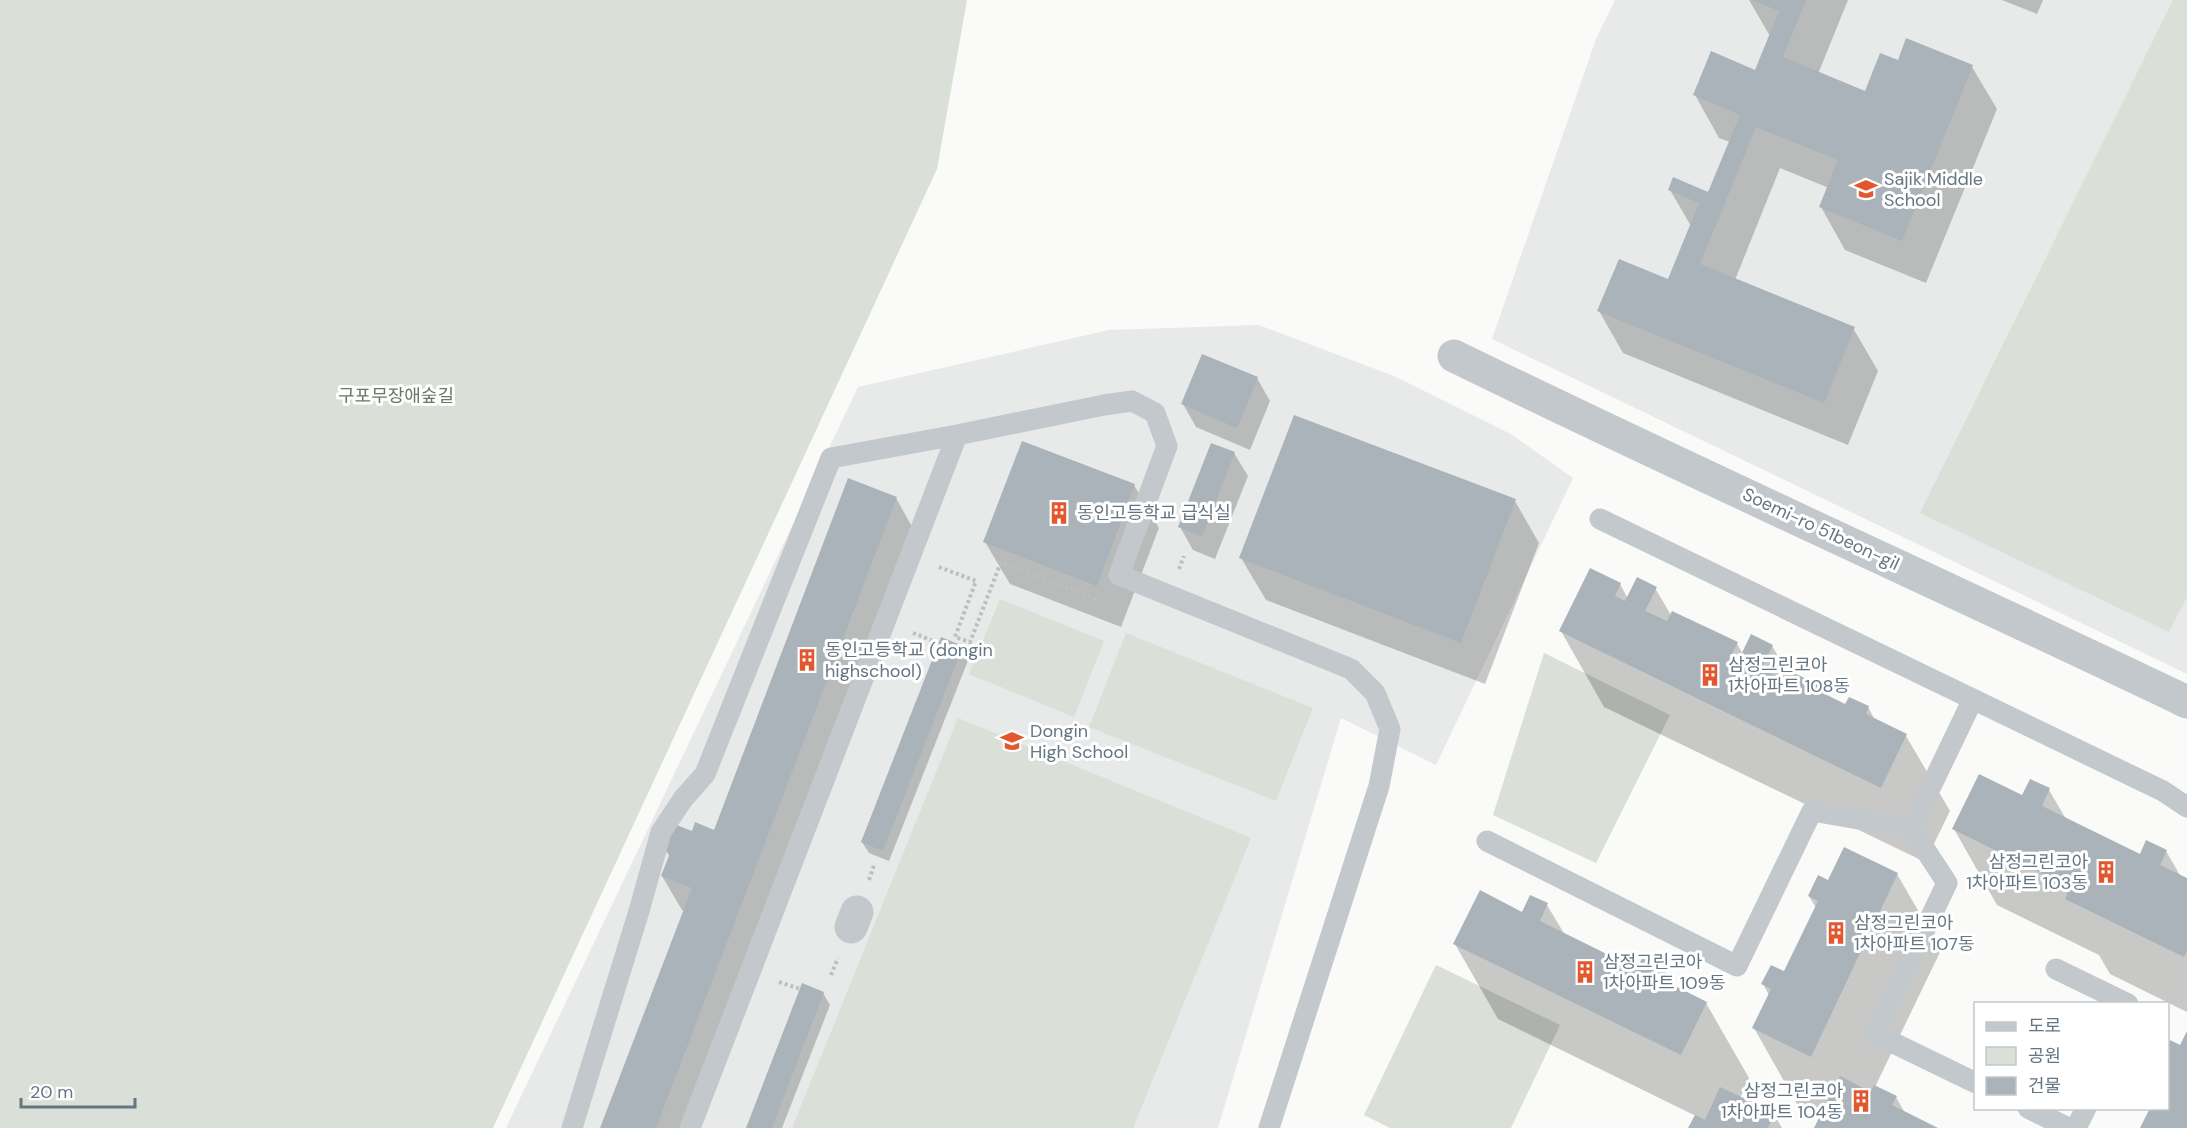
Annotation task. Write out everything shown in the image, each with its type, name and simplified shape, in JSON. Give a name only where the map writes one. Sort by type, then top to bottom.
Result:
[{"type":"street","name":"Soemi-ro 51beon-gil","points":[[1454,356],[1585,420],[1969,597],[2187,702]]},
{"type":"lane","points":[[572,1128],[661,832],[683,799],[705,774],[831,458],[1132,401],[1155,413],[1167,446],[1119,575],[1351,669],[1375,693],[1390,729],[1379,786],[1269,1128]]},
{"type":"lane","points":[[690,1128],[957,435]]},
{"type":"lane","points":[[1600,519],[2163,791],[2187,807]]},
{"type":"lane","points":[[1911,828],[1973,699]]},
{"type":"lane","points":[[1487,841],[1737,966],[1812,811],[1911,828],[1947,883],[1875,1034],[1974,1082]]},
{"type":"lane","points":[[2056,969],[2124,1002]]},
{"type":"lane","points":[[2032,1110],[2068,1128]]},
{"type":"lane","points":[[2076,1128],[2085,1110]]},
{"type":"path","points":[[910,555],[976,581],[955,637],[970,642],[1001,562],[1096,598],[1105,596]]},
{"type":"shaded area","name":"Sajik Middle School","points":[[1615,0],[2187,0],[2187,674],[1492,339],[1596,39]]},
{"type":"shaded area","name":"Dongin High School","points":[[1259,325],[1394,376],[1511,434],[1573,478],[1436,765],[1341,718],[1218,1128],[506,1128],[858,387],[1109,330]]},
{"type":"green space","name":"구포무장애숲길","points":[[0,0],[967,0],[937,169],[493,1128],[0,1128]]},
{"type":"green space","points":[[2173,0],[2187,0],[2187,597],[2169,632],[1920,513]]},
{"type":"green space","points":[[1000,599],[1104,641],[1074,717],[969,674]]},
{"type":"green space","points":[[1126,633],[1313,708],[1276,801],[1089,727]]},
{"type":"green space","points":[[1544,653],[1670,715],[1596,863],[1493,815]]},
{"type":"green space","points":[[958,718],[1251,838],[1133,1128],[792,1128]]},
{"type":"green space","points":[[1436,965],[1560,1025],[1511,1128],[1390,1128],[1364,1115]]},
{"type":"building","points":[[1752,0],[1806,0],[1783,57],[1865,91],[1880,53],[1898,60],[1906,38],[1973,65],[1902,241],[1819,207],[1838,160],[1756,127],[1700,264],[1855,327],[1824,403],[1597,311],[1619,259],[1668,279],[1699,203],[1668,190],[1673,177],[1708,192],[1740,115],[1693,95],[1711,51],[1755,70],[1779,11]]},
{"type":"building","points":[[1202,354],[1258,377],[1237,428],[1181,404]]},
{"type":"building","points":[[1294,415],[1516,499],[1461,643],[1239,558]]},
{"type":"building","name":"동인고등학교 급식실","points":[[1022,441],[1135,484],[1097,586],[983,542]]},
{"type":"building","points":[[1211,443],[1235,452],[1202,537],[1178,527]]},
{"type":"building","name":"동인고등학교 (dongin highschool)","points":[[848,478],[897,497],[656,1128],[600,1128],[692,888],[661,876],[670,853],[664,851],[674,824],[692,831],[695,822],[714,830]]},
{"type":"building","name":"삼정그린코아 1차아파트 108동","points":[[1590,568],[1621,583],[1615,596],[1625,601],[1637,577],[1657,587],[1645,611],[1667,621],[1672,611],[1738,642],[1732,654],[1740,657],[1751,634],[1773,645],[1761,669],[1783,679],[1787,670],[1820,685],[1817,690],[1845,704],[1849,697],[1869,706],[1866,714],[1907,734],[1881,788],[1559,631]]},
{"type":"building","points":[[941,637],[963,646],[883,851],[861,842]]},
{"type":"building","name":"삼정그린코아 1차아파트 103동","points":[[1979,774],[2022,795],[2030,779],[2050,788],[2042,806],[2140,854],[2146,840],[2167,850],[2160,865],[2187,878],[2187,951],[2184,957],[2065,899],[2070,887],[1952,829]]},
{"type":"building","name":"삼정그린코아 1차아파트 107동","points":[[1844,847],[1898,873],[1811,1057],[1752,1028],[1771,989],[1761,984],[1771,965],[1784,971],[1818,901],[1808,896],[1818,875],[1828,880]]},
{"type":"building","name":"삼정그린코아 1차아파트 109동","points":[[1480,890],[1522,912],[1530,895],[1548,903],[1540,921],[1637,969],[1644,954],[1662,963],[1655,976],[1707,1002],[1681,1055],[1453,944]]},
{"type":"building","points":[[802,983],[824,992],[772,1128],[746,1128]]},
{"type":"building","points":[[2187,1031],[2187,1128],[2140,1128],[2149,1110],[2169,1110],[2169,1042],[2170,1040],[2180,1045]]},
{"type":"building","name":"삼정그린코아 1차아파트 104동","points":[[1840,1076],[1871,1092],[1874,1085],[1897,1096],[1892,1105],[1938,1128],[1814,1128]]},
{"type":"building","points":[[1720,1087],[1775,1113],[1768,1128],[1688,1128],[1695,1115],[1705,1120]]},
{"type":"place","name":"Sajik Middle School","points":[[1866,189]]},
{"type":"place","name":"동인고등학교 급식실","points":[[1059,513]]},
{"type":"place","name":"동인고등학교 (dongin highschool)","points":[[807,660]]},
{"type":"place","name":"삼정그린코아 1차아파트 108동","points":[[1710,675]]},
{"type":"place","name":"Dongin High School","points":[[1012,741]]},
{"type":"place","name":"삼정그린코아 1차아파트 103동","points":[[2106,872]]},
{"type":"place","name":"삼정그린코아 1차아파트 107동","points":[[1836,933]]},
{"type":"place","name":"삼정그린코아 1차아파트 109동","points":[[1585,972]]},
{"type":"place","name":"삼정그린코아 1차아파트 104동","points":[[1861,1101]]}]
